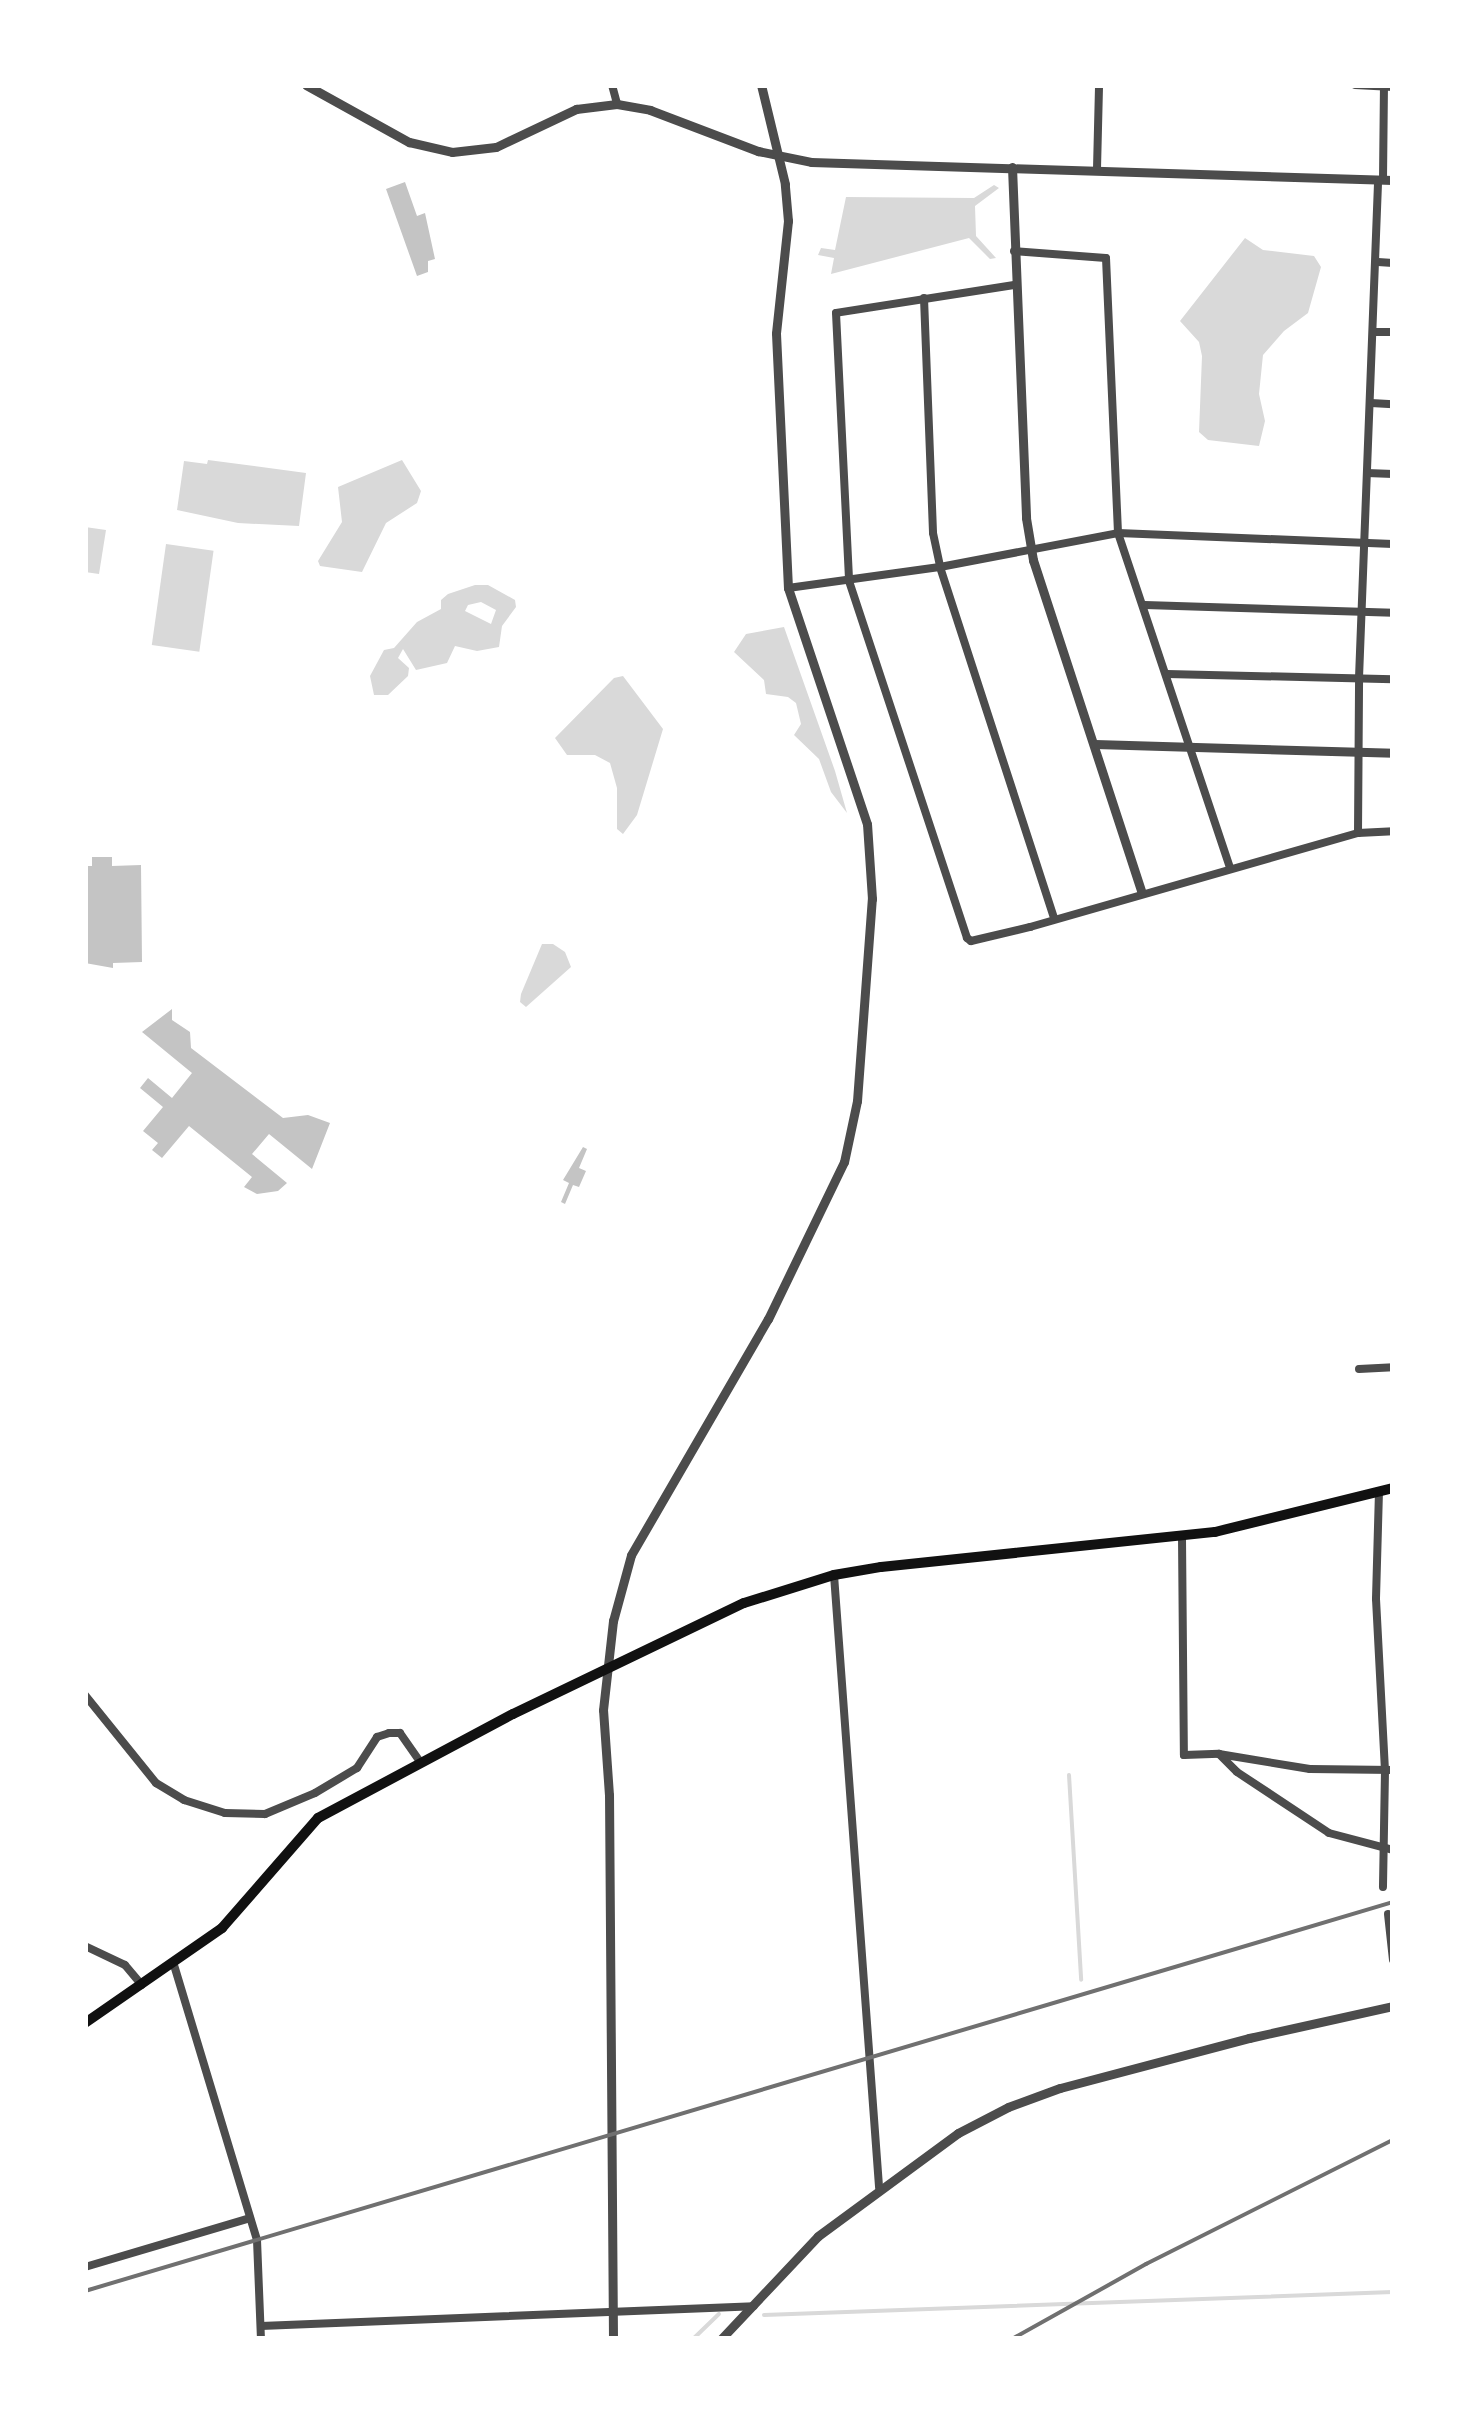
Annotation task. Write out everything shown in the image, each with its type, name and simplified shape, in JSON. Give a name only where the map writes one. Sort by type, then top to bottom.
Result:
[{"type":"main road","points":[[85,2024],[222,1928],[318,1818],[420,1762],[744,1603],[834,1575],[1182,1538],[1268,1521],[1393,1488]]},
{"type":"street","points":[[306,85],[410,142],[452,152],[496,147],[576,108],[618,104],[650,110],[692,130],[780,157],[1385,180]]},
{"type":"street","points":[[612,85],[618,104]]},
{"type":"street","points":[[613,2339],[608,1795],[602,1710],[605,1669],[631,1556],[768,1319],[844,1162],[853,1133],[873,872],[866,824],[788,588],[776,360],[788,237],[780,157],[760,85]]},
{"type":"street","points":[[1098,85],[1098,169]]},
{"type":"street","points":[[1355,85],[1393,86]]},
{"type":"street","points":[[1358,833],[1359,678],[1374,332],[1385,180],[1384,86]]},
{"type":"street","points":[[1012,167],[1014,284],[1031,550],[1142,893]]},
{"type":"street","points":[[1014,251],[1106,258],[1118,533],[1230,867]]},
{"type":"street","points":[[1378,262],[1393,263]]},
{"type":"street","points":[[1014,284],[836,313],[849,581],[968,938],[971,942],[1358,833],[1393,830]]},
{"type":"street","points":[[924,298],[933,534],[940,567],[1054,918]]},
{"type":"street","points":[[1374,332],[1393,332]]},
{"type":"street","points":[[1371,404],[1393,404]]},
{"type":"street","points":[[1368,473],[1393,474]]},
{"type":"street","points":[[788,588],[940,567],[1118,533],[1393,544]]},
{"type":"street","points":[[1144,605],[1393,613]]},
{"type":"street","points":[[1166,674],[1393,679]]},
{"type":"street","points":[[1095,744],[1393,753]]},
{"type":"street","points":[[1359,1369],[1393,1367]]},
{"type":"street","points":[[1379,1491],[1376,1599],[1389,1770],[1389,1850],[1383,1887]]},
{"type":"street","points":[[1182,1538],[1184,1755],[1220,1754],[1310,1769],[1389,1770]]},
{"type":"street","points":[[834,1575],[879,2187]]},
{"type":"street","points":[[1380,1664],[1393,1664]]},
{"type":"street","points":[[85,1695],[156,1783],[184,1800],[225,1813],[264,1814],[315,1792],[358,1768],[377,1736],[400,1733],[420,1762]]},
{"type":"street","points":[[1220,1754],[1237,1772],[1329,1833],[1389,1850]]},
{"type":"street","points":[[1388,1914],[1393,1960]]},
{"type":"street","points":[[87,1948],[125,1965],[142,1986]]},
{"type":"street","points":[[174,1965],[258,2250],[262,2339]]},
{"type":"street","points":[[720,2339],[818,2236],[879,2187],[958,2133],[1060,2088],[1393,2006]]},
{"type":"street","points":[[85,2267],[250,2218]]},
{"type":"street","points":[[261,2326],[754,2306]]},
{"type":"shaded area","points":[[994,185],[999,188],[975,206],[976,236],[996,258],[990,259],[969,238],[831,274],[834,258],[818,255],[821,248],[835,250],[846,197],[974,198]]},
{"type":"shaded area","points":[[1245,238],[1263,250],[1314,256],[1321,267],[1308,313],[1284,331],[1263,355],[1259,394],[1265,421],[1259,446],[1208,440],[1199,432],[1202,356],[1199,342],[1180,321]]},
{"type":"shaded area","points":[[208,460],[306,473],[299,526],[238,523],[177,510],[184,461],[207,464]]},
{"type":"shaded area","points":[[402,460],[421,491],[417,503],[386,523],[362,572],[320,566],[318,561],[342,522],[338,487]]},
{"type":"shaded area","points":[[85,527],[106,530],[99,574],[85,572]]},
{"type":"shaded area","points":[[166,544],[214,551],[199,652],[152,645]]},
{"type":"shaded area","points":[[488,585],[515,600],[516,607],[502,626],[499,647],[477,651],[455,646],[447,663],[416,670],[403,649],[398,658],[409,668],[408,676],[388,695],[374,695],[370,676],[384,650],[394,648],[417,622],[441,609],[441,600],[448,594]],"holes":[[[481,602],[496,610],[491,624],[465,611],[468,605]]]},
{"type":"shaded area","points":[[784,627],[847,813],[831,792],[819,759],[794,735],[801,724],[796,703],[788,697],[766,694],[764,680],[734,652],[746,634]]},
{"type":"shaded area","points":[[623,676],[663,729],[637,815],[623,834],[617,829],[617,788],[610,763],[595,755],[567,755],[555,738],[614,678]]},
{"type":"shaded area","points":[[542,944],[553,944],[565,952],[571,967],[526,1007],[520,1002],[521,994]]},
{"type":"building","points":[[405,182],[417,216],[425,213],[435,259],[428,261],[428,272],[417,276],[386,189]]},
{"type":"building","points":[[92,857],[112,857],[112,866],[141,865],[142,962],[113,963],[113,968],[85,963],[85,866],[92,866]]},
{"type":"building","points":[[172,1009],[172,1020],[190,1032],[191,1048],[283,1118],[308,1115],[330,1123],[312,1169],[269,1134],[252,1154],[287,1183],[278,1191],[257,1194],[244,1187],[252,1177],[189,1126],[162,1158],[152,1150],[158,1143],[143,1131],[163,1107],[140,1088],[148,1078],[172,1098],[192,1073],[142,1032]]},
{"type":"building","points":[[583,1147],[587,1149],[579,1168],[586,1171],[579,1187],[573,1185],[565,1204],[561,1202],[569,1183],[563,1180]]},
{"type":"waterway","points":[[1069,1775],[1081,1980]]},
{"type":"waterway","points":[[764,2315],[1393,2292]]},
{"type":"waterway","points":[[693,2339],[719,2314]]},
{"type":"railway","points":[[85,2291],[1393,1902]]},
{"type":"railway","points":[[1012,2339],[1146,2264],[1393,2140]]}]
